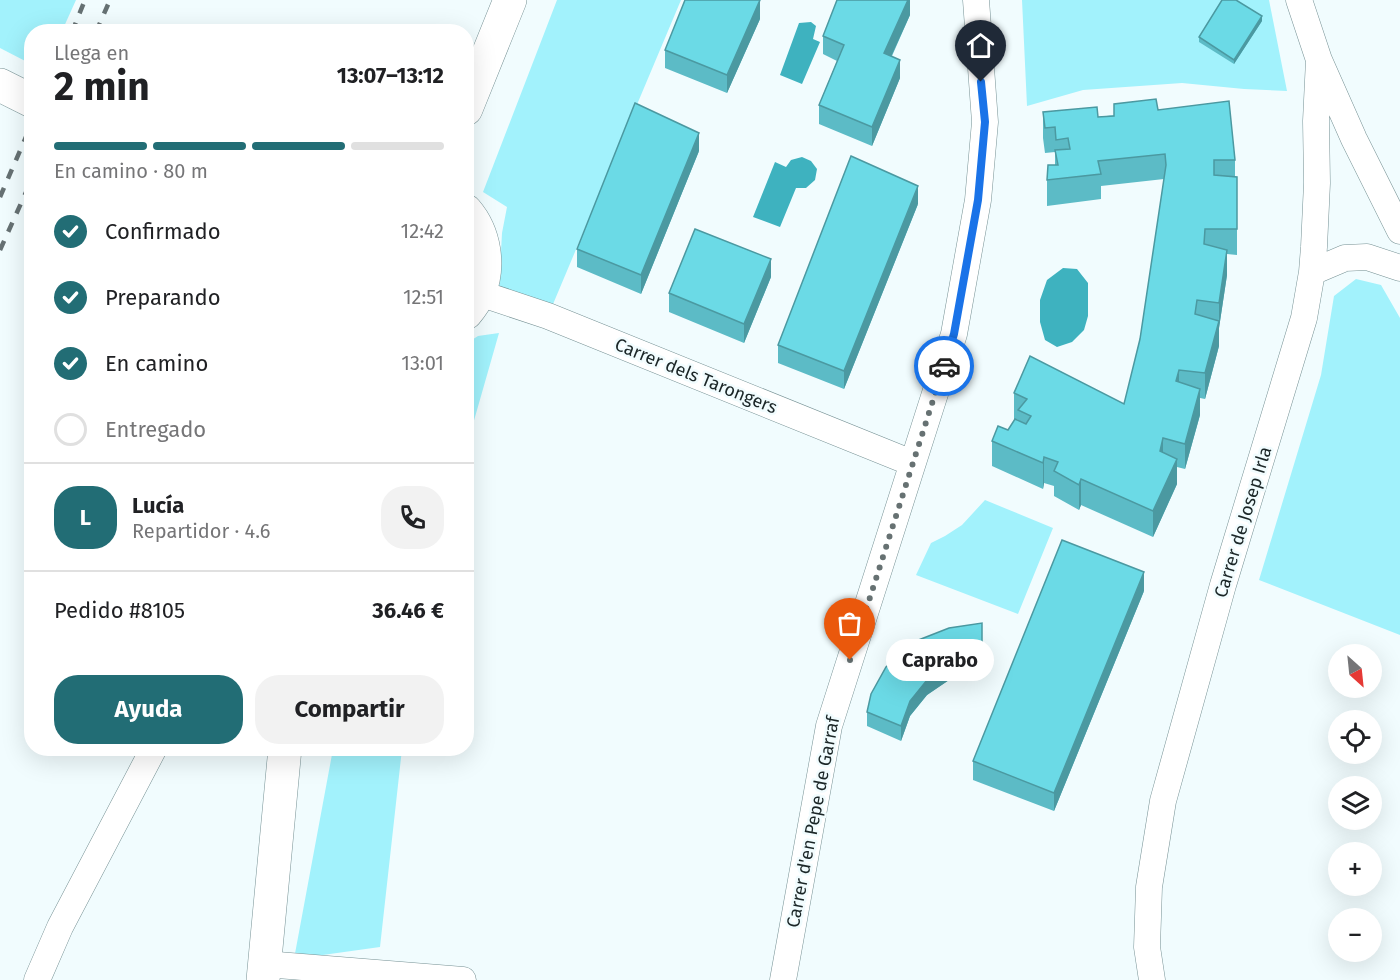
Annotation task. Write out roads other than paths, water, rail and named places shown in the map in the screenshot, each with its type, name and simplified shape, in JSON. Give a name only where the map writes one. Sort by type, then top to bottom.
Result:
[{"type":"street","points":[[474,88],[510,0]]},
{"type":"street","name":"Carrer d'en Pepe de Garraf","points":[[783,980],[829,726],[954,334],[978,200],[985,122],[976,0]]},
{"type":"street","points":[[1299,0],[1319,60],[1354,139],[1400,231]]},
{"type":"street","name":"Carrer de Josep Irla","points":[[1152,980],[1147,947],[1149,886],[1163,801],[1223,585],[1304,318],[1312,272],[1317,183],[1316,121],[1319,60]]},
{"type":"street","points":[[0,85],[24,97]]},
{"type":"street","points":[[474,219],[483,243],[485,268],[474,300]]},
{"type":"street","points":[[1312,272],[1345,258],[1367,257],[1400,268]]},
{"type":"street","name":"Carrer dels Tarongers","points":[[474,303],[548,316],[912,463]]},
{"type":"street","points":[[37,980],[60,927],[150,756]]},
{"type":"street","points":[[284,756],[264,972],[450,979]]},
{"type":"railway","points":[[75,24],[85,0]]},
{"type":"railway","points":[[100,24],[110,0]]},
{"type":"railway","points":[[0,197],[24,142]]},
{"type":"railway","points":[[0,250],[24,197]]},
{"type":"place","name":"Caprabo","points":[[850,660]]}]
